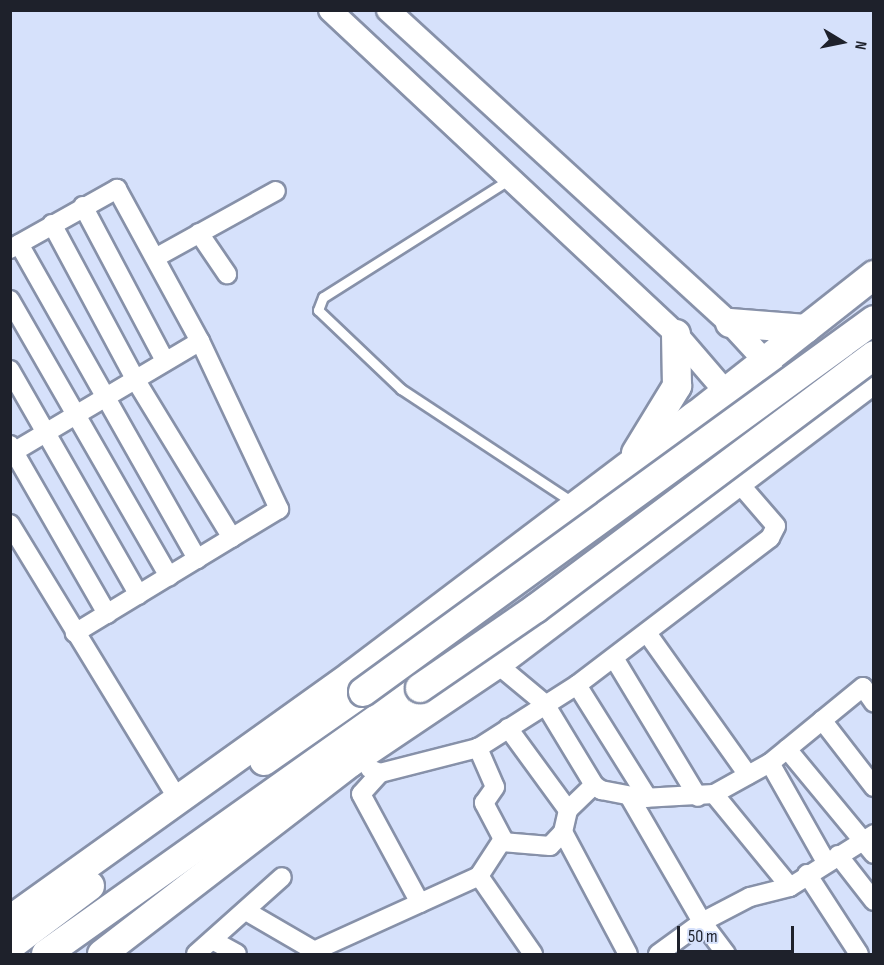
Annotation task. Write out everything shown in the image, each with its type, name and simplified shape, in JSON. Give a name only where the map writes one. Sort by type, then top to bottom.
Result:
[{"type":"main road","points":[[10,946],[126,849],[178,799],[352,675],[727,391],[873,275]]},
{"type":"main road","points":[[10,920],[126,849],[363,692],[873,320]]},
{"type":"main road","points":[[730,323],[806,328]]},
{"type":"main road","points":[[629,465],[677,386],[676,334]]},
{"type":"main road","points":[[46,954],[378,717],[535,609],[873,355]]},
{"type":"main road","points":[[102,954],[350,763],[416,716],[497,664],[873,379]]},
{"type":"main road","points":[[378,717],[416,716]]},
{"type":"street","points":[[330,10],[676,334],[777,451]]},
{"type":"street","points":[[388,10],[730,323],[765,361],[812,426]]},
{"type":"street","points":[[75,633],[139,595],[279,509],[200,341],[117,189],[83,206],[15,247],[197,559]]},
{"type":"street","points":[[155,258],[276,191]]},
{"type":"street","points":[[83,206],[165,361]]},
{"type":"street","points":[[52,224],[135,379],[232,538]]},
{"type":"street","points":[[199,233],[227,274]]},
{"type":"street","points":[[10,300],[74,416],[169,576]]},
{"type":"street","points":[[107,614],[12,450],[200,341]]},
{"type":"street","points":[[10,370],[139,595]]},
{"type":"street","points":[[350,763],[380,773],[478,748],[577,685],[647,633],[774,532],[776,526],[738,482]]},
{"type":"street","points":[[10,524],[178,799]]},
{"type":"street","points":[[647,633],[748,775]]},
{"type":"street","points":[[614,658],[706,795],[790,886]]},
{"type":"street","points":[[497,664],[545,704],[594,785],[601,790],[648,798],[706,795],[770,763],[863,687],[873,703]]},
{"type":"street","points":[[577,685],[648,798]]},
{"type":"street","points":[[822,720],[873,787]]},
{"type":"street","points":[[508,728],[568,810]]},
{"type":"street","points":[[478,748],[495,787],[484,803],[501,842]]},
{"type":"street","points":[[658,954],[702,922],[750,897],[790,886],[832,858],[870,843],[787,749]]},
{"type":"street","points":[[770,763],[832,858],[873,901]]},
{"type":"street","points":[[380,773],[361,794],[420,903]]},
{"type":"street","points":[[501,842],[547,848],[563,832],[568,810],[594,785]]},
{"type":"street","points":[[629,796],[702,922],[726,954]]},
{"type":"street","points":[[563,832],[628,954]]},
{"type":"street","points":[[246,911],[317,953],[479,876],[501,842]]},
{"type":"street","points":[[807,874],[859,954]]},
{"type":"street","points":[[479,876],[533,954]]},
{"type":"street","points":[[196,954],[214,941],[282,877]]},
{"type":"street","points":[[214,941],[237,954]]},
{"type":"lane","points":[[510,179],[323,297],[318,310],[400,388],[577,504]]}]
